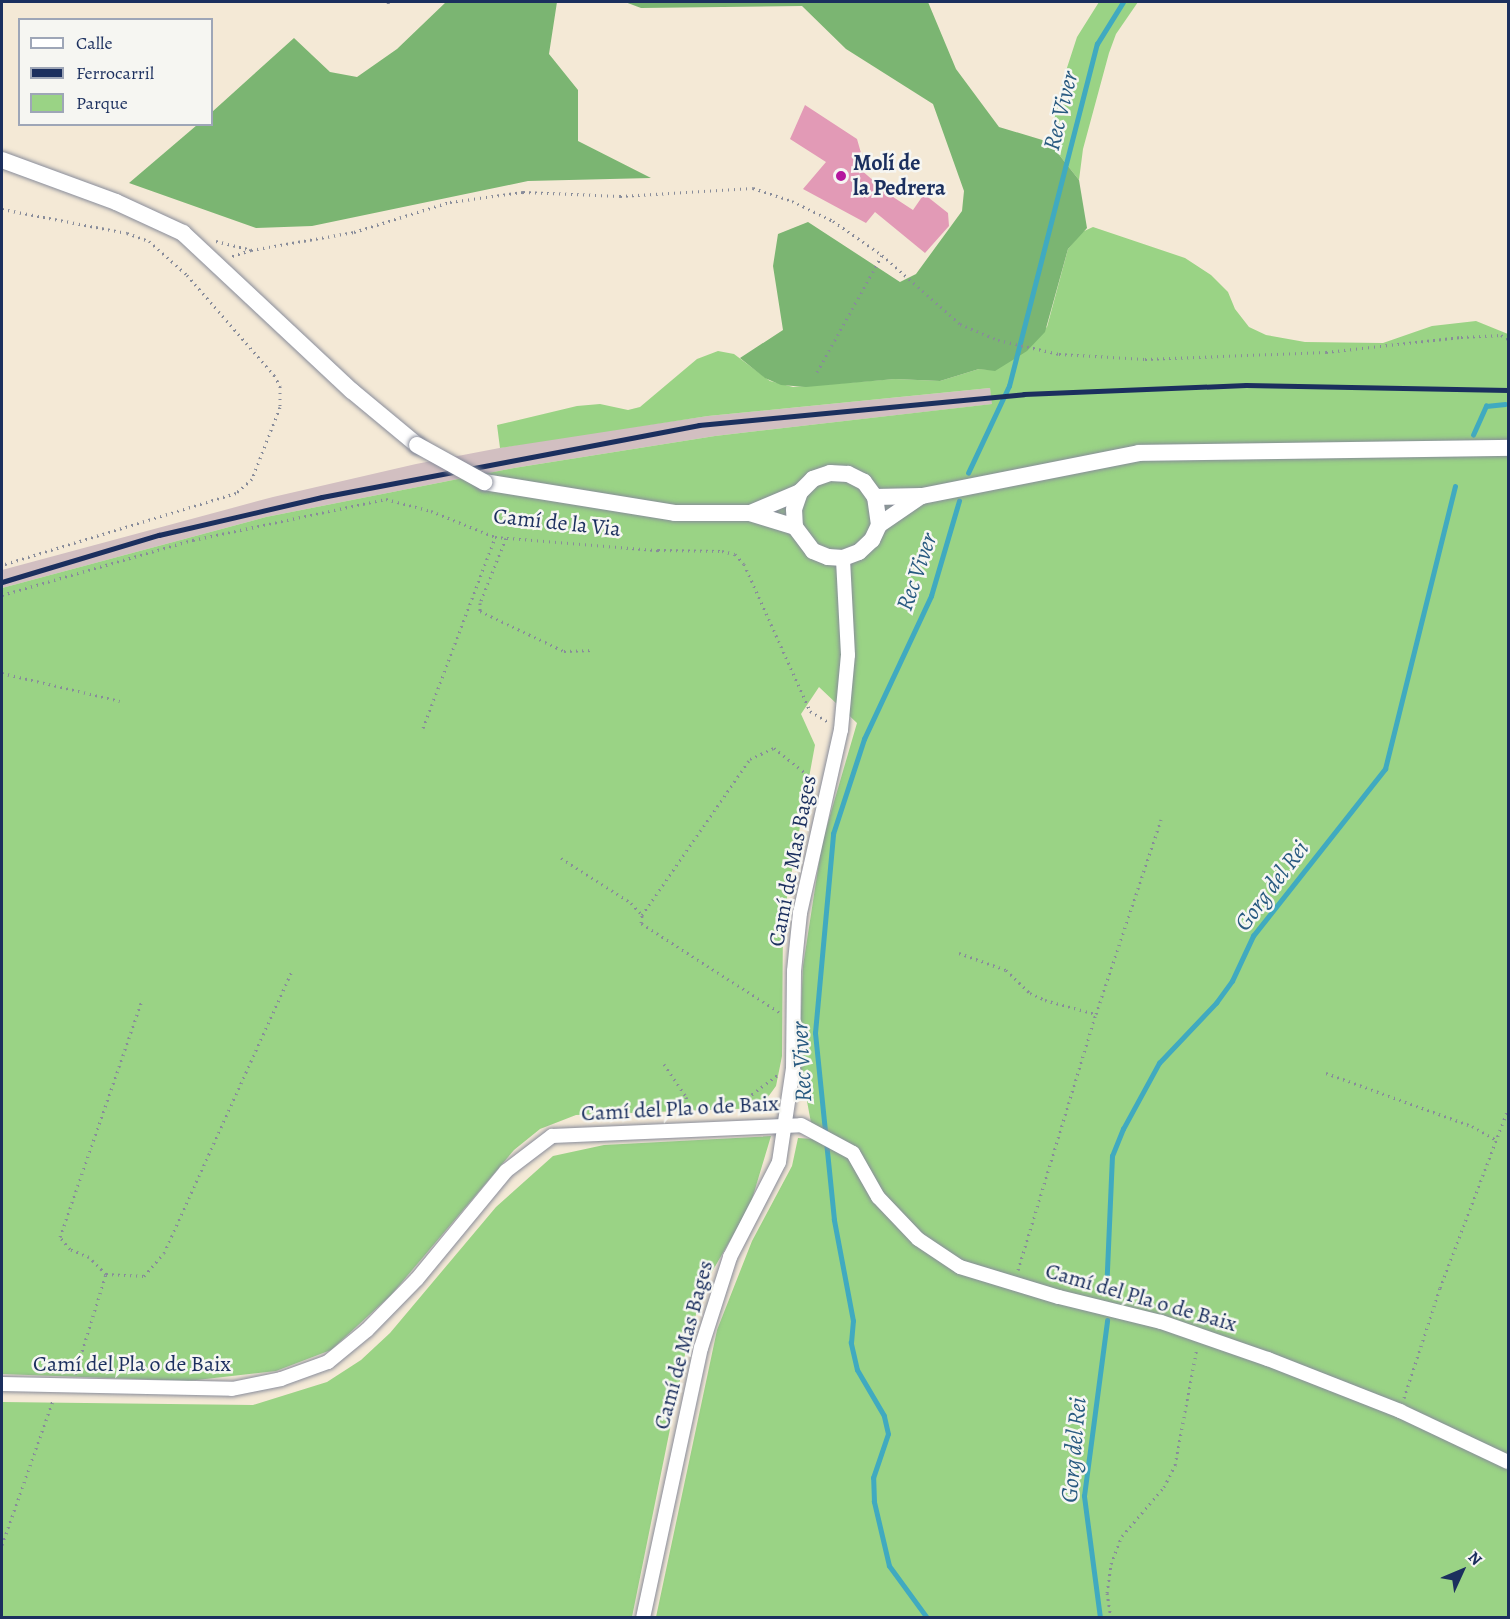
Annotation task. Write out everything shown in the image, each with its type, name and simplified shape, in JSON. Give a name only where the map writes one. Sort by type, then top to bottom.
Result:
[{"type":"street","points":[[2,160],[116,202],[183,233],[352,391],[417,445],[484,482],[675,513],[750,513],[795,527]]},
{"type":"street","points":[[875,497],[922,496],[1139,453],[1509,448]]},
{"type":"street","points":[[750,513],[800,492],[813,479],[830,472],[848,474],[864,482],[875,497],[879,525]]},
{"type":"street","points":[[800,492],[794,509],[795,527],[813,551],[843,558],[866,546],[879,525],[922,496]]},
{"type":"street","name":"Camí de Mas Bages","points":[[643,1617],[700,1348],[729,1257],[775,1172],[786,1125],[793,1068],[794,971],[800,913],[841,730],[848,655],[843,558]]},
{"type":"street","name":"Camí del Pla o de Baix","points":[[2,1384],[232,1389],[281,1379],[328,1362],[417,1279],[506,1171],[552,1136],[801,1125],[853,1153],[878,1197],[918,1239],[960,1267],[1199,1335],[1400,1412],[1509,1462]]},
{"type":"path","points":[[216,262],[251,250],[354,232],[450,202],[523,192],[620,196],[753,188],[792,201],[832,221],[882,255],[960,324],[998,340],[1059,354],[1167,358],[1326,352],[1471,336],[1500,335],[1509,339]]},
{"type":"path","points":[[2,209],[121,232],[149,241],[187,275],[274,375],[280,386],[280,407],[252,478],[236,493],[2,565]]},
{"type":"path","points":[[183,233],[251,250]]},
{"type":"path","points":[[817,372],[882,255]]},
{"type":"path","name":"Camí de la Via","points":[[2,595],[193,540],[386,500],[431,511],[495,537],[735,554],[744,564],[810,711],[841,730]]},
{"type":"path","points":[[423,728],[495,537]]},
{"type":"path","points":[[507,538],[480,603],[480,611],[564,651],[593,650]]},
{"type":"path","points":[[2,673],[120,701]]},
{"type":"path","points":[[783,1003],[782,1014],[641,923],[642,915],[750,759],[774,748],[813,779],[813,793]]},
{"type":"path","points":[[1014,1283],[1096,1014],[1161,820]]},
{"type":"path","points":[[561,858],[631,903],[642,915]]},
{"type":"path","points":[[959,953],[1006,970],[1038,997],[1096,1014]]},
{"type":"path","points":[[142,1000],[60,1236],[70,1249],[89,1257],[106,1274],[144,1276],[164,1253],[291,971]]},
{"type":"path","points":[[664,1064],[687,1097],[695,1129]]},
{"type":"path","points":[[780,1065],[780,1091],[788,1105]]},
{"type":"path","points":[[1326,1073],[1472,1125],[1496,1140]]},
{"type":"path","points":[[747,1098],[771,1077],[779,1075]]},
{"type":"path","points":[[1400,1412],[1440,1288],[1509,1109]]},
{"type":"path","points":[[2,1545],[106,1274]]},
{"type":"path","points":[[1111,1617],[1107,1593],[1111,1564],[1122,1536],[1164,1487],[1175,1465],[1184,1431],[1199,1335]]},
{"type":"shaded area","points":[[990,388],[993,404],[715,436],[514,468],[266,517],[2,588],[2,570],[273,497],[416,464],[542,440],[708,416]]},
{"type":"green space","points":[[446,2],[557,2],[549,54],[578,90],[578,141],[651,178],[528,181],[312,226],[256,228],[129,183],[196,126],[213,126],[213,111],[294,38],[330,72],[357,77],[397,49]]},
{"type":"green space","points":[[625,2],[928,2],[956,69],[999,127],[1049,142],[1079,180],[1087,228],[1068,249],[1045,332],[1027,351],[995,371],[979,369],[940,381],[895,379],[806,387],[781,385],[765,378],[740,358],[783,330],[773,266],[778,234],[808,222],[900,282],[916,274],[962,211],[964,191],[933,104],[846,49],[802,6],[641,8]]},
{"type":"green space","points":[[1099,2],[1138,2],[1116,34],[1109,53],[1083,149],[1079,180],[1049,142],[1063,80],[1077,37]]},
{"type":"green space","points":[[1093,227],[1185,258],[1211,275],[1228,292],[1235,309],[1249,327],[1266,335],[1305,342],[1383,343],[1432,326],[1476,321],[1508,334],[1508,1617],[656,1617],[717,1330],[752,1241],[792,1166],[798,1138],[814,1139],[799,1058],[803,966],[822,843],[857,723],[819,687],[801,714],[815,745],[783,919],[782,1056],[776,1086],[760,1108],[576,1115],[540,1129],[514,1150],[391,1295],[331,1350],[276,1371],[188,1381],[2,1374],[2,588],[266,517],[514,468],[715,436],[992,404],[990,388],[708,416],[500,448],[497,425],[577,406],[600,404],[628,410],[640,407],[697,359],[718,351],[734,354],[770,381],[793,387],[895,379],[940,381],[979,369],[995,370],[1047,327],[1068,249],[1082,232]]},
{"type":"green space","points":[[771,1136],[750,1206],[709,1277],[689,1335],[632,1617],[2,1617],[2,1402],[253,1405],[327,1382],[361,1360],[390,1333],[496,1207],[553,1156],[604,1145]]},
{"type":"building","name":"Molí de la Pedrera","points":[[805,105],[857,139],[861,153],[853,163],[890,195],[913,210],[924,194],[948,213],[949,226],[925,253],[875,212],[866,223],[803,189],[826,162],[790,139]]},
{"type":"waterway","name":"Rec Viver","points":[[968,473],[1009,386],[1097,44],[1123,2]]},
{"type":"waterway","name":"Gorg del Rei","points":[[1473,435],[1486,406],[1505,404]]},
{"type":"waterway","name":"Gorg del Rei","points":[[1106,1293],[1112,1156],[1123,1129],[1159,1063],[1216,1003],[1232,981],[1253,936],[1385,769],[1455,487]]},
{"type":"waterway","name":"Rec Viver","points":[[927,1618],[889,1566],[874,1502],[873,1478],[888,1434],[884,1416],[857,1370],[851,1343],[853,1321],[834,1220],[815,1033],[833,834],[864,739],[931,596],[959,501]]},
{"type":"waterway","name":"Gorg del Rei","points":[[1100,1618],[1084,1496],[1107,1321]]},
{"type":"railway","points":[[2,582],[159,535],[322,497],[699,425],[1024,394],[1246,385],[1508,390]]},
{"type":"place","name":"Molí de la Pedrera","points":[[841,176]]}]
